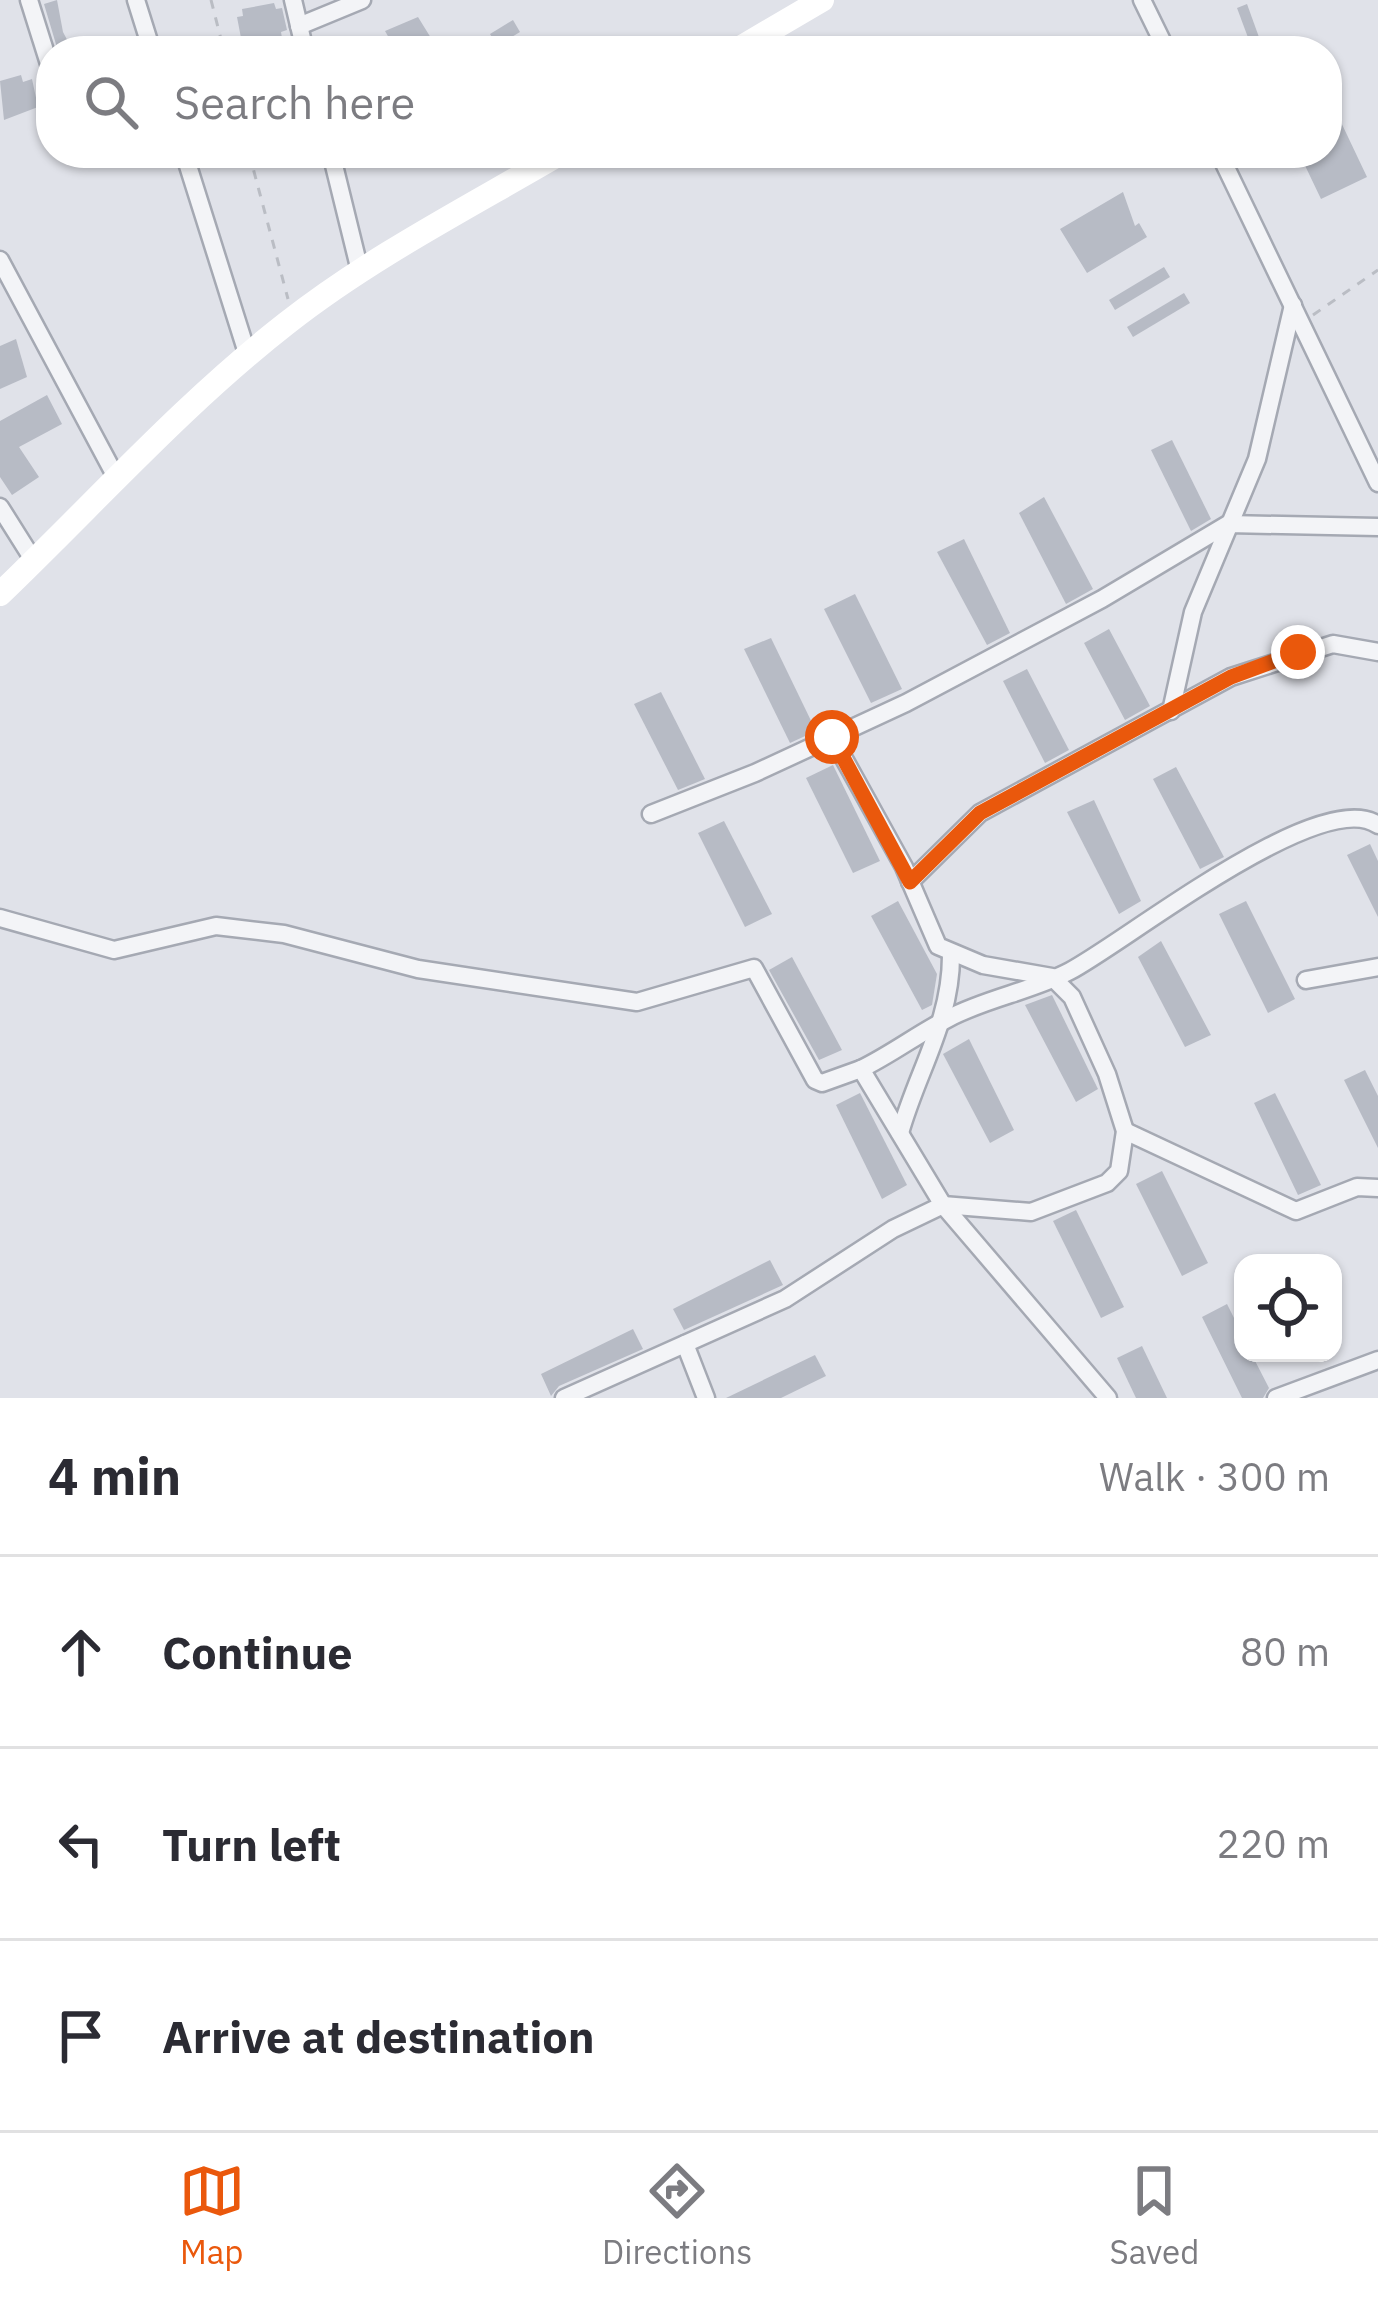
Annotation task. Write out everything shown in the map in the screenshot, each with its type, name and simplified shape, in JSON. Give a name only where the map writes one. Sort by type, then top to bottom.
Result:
[{"type":"main road","points":[[754,36],[786,11],[823,0]]},
{"type":"main road","points":[[0,594],[116,478],[293,318],[360,271],[535,168]]},
{"type":"street","points":[[29,0],[40,36]]},
{"type":"street","points":[[136,0],[147,36]]},
{"type":"street","points":[[293,0],[301,36]]},
{"type":"street","points":[[299,26],[362,0]]},
{"type":"street","points":[[1142,0],[1160,36]]},
{"type":"street","points":[[189,168],[248,356]]},
{"type":"street","points":[[335,168],[360,271]]},
{"type":"street","points":[[1226,168],[1378,483]]},
{"type":"street","points":[[0,260],[116,478]]},
{"type":"street","points":[[1171,711],[1193,612],[1258,459],[1293,305]]},
{"type":"street","points":[[0,507],[34,561]]},
{"type":"street","points":[[651,814],[832,737],[1102,599],[1228,524],[1378,527]]},
{"type":"street","points":[[910,882],[980,813],[1231,677],[1333,644],[1378,652]]},
{"type":"street","points":[[564,1398],[784,1299],[943,1204],[1031,1212],[1108,1184],[1119,1171],[1125,1131],[1072,997],[1052,977],[951,956],[938,946],[910,882],[832,737]]},
{"type":"street","points":[[0,919],[114,950],[216,926],[284,934],[418,969],[637,1002],[754,968],[814,1080],[822,1083],[861,1069],[943,1022],[1052,977],[1264,851],[1332,821],[1370,819],[1378,825]]},
{"type":"street","points":[[900,1133],[943,1022],[951,994],[951,956]]},
{"type":"street","points":[[1306,980],[1378,968]]},
{"type":"street","points":[[861,1069],[943,1204],[1108,1398]]},
{"type":"street","points":[[1125,1131],[1296,1211],[1357,1186],[1378,1188]]},
{"type":"street","points":[[686,1344],[706,1398]]},
{"type":"street","points":[[1276,1398],[1378,1360]]},
{"type":"path","points":[[211,0],[220,36]]},
{"type":"path","points":[[253,168],[293,318]]},
{"type":"path","points":[[1302,323],[1378,271]]},
{"type":"building","points":[[57,0],[65,36],[54,36],[44,4]]},
{"type":"building","points":[[274,3],[276,9],[282,8],[287,30],[282,36],[241,36],[237,17],[243,16],[242,9]]},
{"type":"building","points":[[1247,4],[1259,36],[1247,36],[1237,8]]},
{"type":"building","points":[[418,17],[430,36],[388,36],[385,31]]},
{"type":"building","points":[[513,20],[520,32],[513,36],[490,34]]},
{"type":"building","points":[[21,75],[23,82],[32,79],[36,108],[4,120],[0,81]]},
{"type":"building","points":[[1342,124],[1367,177],[1321,199],[1306,168],[1342,168]]},
{"type":"building","points":[[1123,192],[1135,226],[1139,223],[1147,237],[1087,273],[1060,229]]},
{"type":"building","points":[[1164,267],[1170,277],[1115,310],[1109,300]]},
{"type":"building","points":[[1184,293],[1190,303],[1133,337],[1127,327]]},
{"type":"building","points":[[16,339],[27,377],[0,389],[0,346]]},
{"type":"building","points":[[47,395],[62,424],[19,447],[39,477],[12,495],[0,477],[0,421]]},
{"type":"building","points":[[1172,440],[1211,519],[1191,531],[1151,450]]},
{"type":"building","points":[[1044,497],[1093,589],[1066,604],[1019,513]]},
{"type":"building","points":[[964,539],[1010,633],[987,645],[937,552]]},
{"type":"building","points":[[855,594],[902,689],[871,703],[824,609]]},
{"type":"building","points":[[1109,629],[1150,706],[1125,720],[1084,643]]},
{"type":"building","points":[[771,638],[816,731],[790,743],[744,649]]},
{"type":"building","points":[[1027,669],[1069,750],[1045,763],[1003,681]]},
{"type":"building","points":[[661,692],[705,779],[678,790],[634,704]]},
{"type":"building","points":[[833,765],[880,861],[853,873],[806,778]]},
{"type":"building","points":[[1176,767],[1224,857],[1200,869],[1153,779]]},
{"type":"building","points":[[1094,800],[1141,901],[1119,914],[1067,812]]},
{"type":"building","points":[[724,821],[772,914],[745,927],[698,833]]},
{"type":"building","points":[[1370,844],[1378,861],[1378,917],[1347,855]]},
{"type":"building","points":[[898,901],[937,974],[932,1005],[922,1010],[871,916]]},
{"type":"building","points":[[1246,901],[1295,999],[1268,1013],[1219,914]]},
{"type":"building","points":[[1161,941],[1211,1035],[1185,1047],[1138,957]]},
{"type":"building","points":[[792,957],[842,1050],[819,1060],[769,970]]},
{"type":"building","points":[[1052,995],[1098,1089],[1076,1102],[1025,1005]]},
{"type":"building","points":[[969,1039],[1014,1130],[990,1143],[943,1054]]},
{"type":"building","points":[[1365,1070],[1378,1096],[1378,1148],[1344,1080]]},
{"type":"building","points":[[860,1093],[907,1185],[882,1199],[836,1105]]},
{"type":"building","points":[[1275,1093],[1321,1185],[1298,1195],[1254,1103]]},
{"type":"building","points":[[1162,1171],[1208,1263],[1182,1276],[1136,1184]]},
{"type":"building","points":[[1076,1210],[1124,1307],[1101,1318],[1053,1221]]},
{"type":"building","points":[[770,1260],[783,1285],[684,1330],[673,1309]]},
{"type":"building","points":[[1227,1304],[1234,1318],[1234,1362],[1256,1362],[1269,1388],[1263,1398],[1242,1398],[1202,1317]]},
{"type":"building","points":[[633,1329],[643,1349],[559,1386],[551,1396],[541,1374]]},
{"type":"building","points":[[1142,1346],[1167,1398],[1136,1398],[1117,1358]]},
{"type":"building","points":[[815,1355],[826,1376],[781,1398],[726,1398]]},
{"type":"route","points":[[832,737],[910,882],[980,813],[1231,677],[1298,652]]}]
